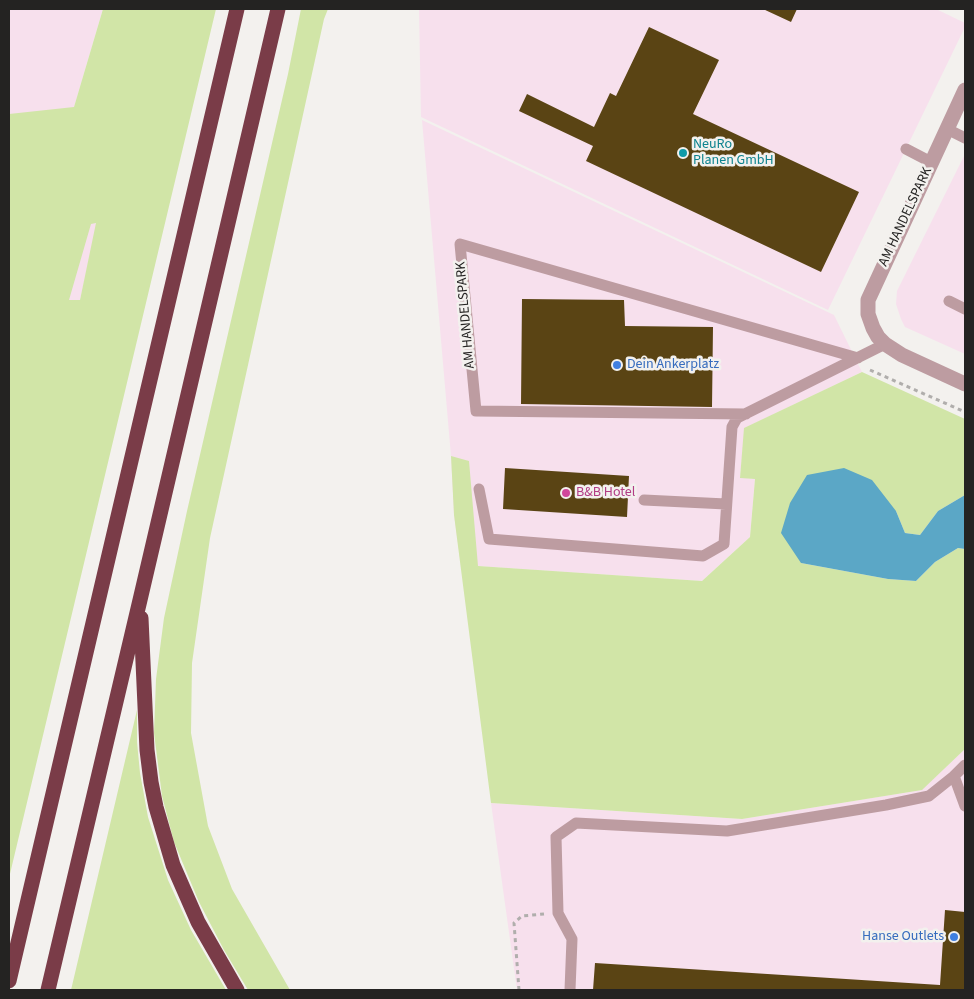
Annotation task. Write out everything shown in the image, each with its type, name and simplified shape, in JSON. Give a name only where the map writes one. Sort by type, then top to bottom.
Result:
[{"type":"highway","points":[[9,981],[237,9]]},
{"type":"highway","points":[[48,990],[278,9]]},
{"type":"highway","points":[[140,600],[147,750],[156,807],[173,865],[198,922],[237,990]]},
{"type":"street","name":"AM HANDELSPARK","points":[[965,90],[868,300],[868,314],[872,328],[885,344],[902,355],[965,384]]},
{"type":"lane","points":[[947,129],[965,138]]},
{"type":"lane","points":[[906,149],[931,162]]},
{"type":"lane","name":"AM HANDELSPARK","points":[[746,414],[476,411],[460,244],[858,358]]},
{"type":"lane","points":[[949,301],[965,309]]},
{"type":"lane","name":"AM HANDELSPARK","points":[[479,489],[488,539],[703,556],[724,544],[732,427],[737,418],[885,344]]},
{"type":"lane","points":[[644,500],[726,504]]},
{"type":"lane","points":[[570,990],[572,939],[558,914],[556,837],[576,823],[727,830],[929,796],[965,765]]},
{"type":"lane","points":[[954,776],[965,806]]},
{"type":"path","points":[[864,368],[965,412]]},
{"type":"path","points":[[518,990],[514,923],[522,916],[558,914]]},
{"type":"shaded area","points":[[9,9],[103,9],[74,107],[97,223],[9,624]]},
{"type":"shaded area","points":[[419,9],[936,9],[965,23],[965,27],[828,310],[421,117]]},
{"type":"shaded area","points":[[422,120],[834,315],[862,372],[745,428],[740,477],[755,479],[750,537],[702,581],[461,565],[454,515],[451,456]]},
{"type":"shaded area","points":[[965,154],[965,354],[905,327],[896,304],[897,291]]},
{"type":"shaded area","points":[[965,749],[965,990],[517,990],[491,803],[742,819],[921,790]]},
{"type":"green space","points":[[103,9],[216,9],[9,878],[9,114],[74,107]],"holes":[[[96,223],[80,300],[69,300],[91,224]]]},
{"type":"green space","points":[[301,9],[328,9],[324,19],[210,538],[192,663],[191,733],[208,826],[232,889],[290,990],[248,990],[224,950],[199,902],[174,842],[162,796],[154,733],[156,679],[164,618],[187,511],[288,74]]},
{"type":"green space","points":[[862,372],[965,419],[965,495],[938,511],[920,535],[905,533],[896,511],[801,563],[888,579],[916,581],[935,562],[958,548],[965,549],[965,749],[922,790],[742,819],[491,803],[454,515],[451,456],[469,461],[478,566],[702,581],[750,537],[755,479],[740,478],[744,428]]},
{"type":"green space","points":[[137,710],[137,742],[140,773],[148,817],[168,880],[191,930],[226,990],[71,990]]},
{"type":"water","points":[[844,468],[872,480],[896,511],[905,533],[920,535],[938,511],[965,495],[965,549],[958,548],[935,562],[916,581],[888,579],[801,563],[781,533],[790,503],[807,475]]},
{"type":"building","points":[[763,9],[797,9],[791,22]]},
{"type":"building","name":"NeuRo Planen GmbH","points":[[649,27],[719,60],[693,114],[859,192],[821,272],[586,161],[593,146],[519,111],[527,94],[594,127],[610,93],[616,96]]},
{"type":"building","name":"Dein Ankerplatz","points":[[522,299],[624,300],[625,326],[713,327],[712,407],[521,404]]},
{"type":"building","name":"B&B Hotel","points":[[505,468],[629,476],[627,517],[503,509]]},
{"type":"building","name":"Hanse Outlets","points":[[945,910],[965,912],[965,990],[593,990],[595,963],[940,985]]},
{"type":"place","name":"NeuRo Planen GmbH","points":[[683,153]]},
{"type":"place","name":"Dein Ankerplatz","points":[[617,365]]},
{"type":"place","name":"B&B Hotel","points":[[566,493]]},
{"type":"place","name":"Hanse Outlets","points":[[954,937]]}]
